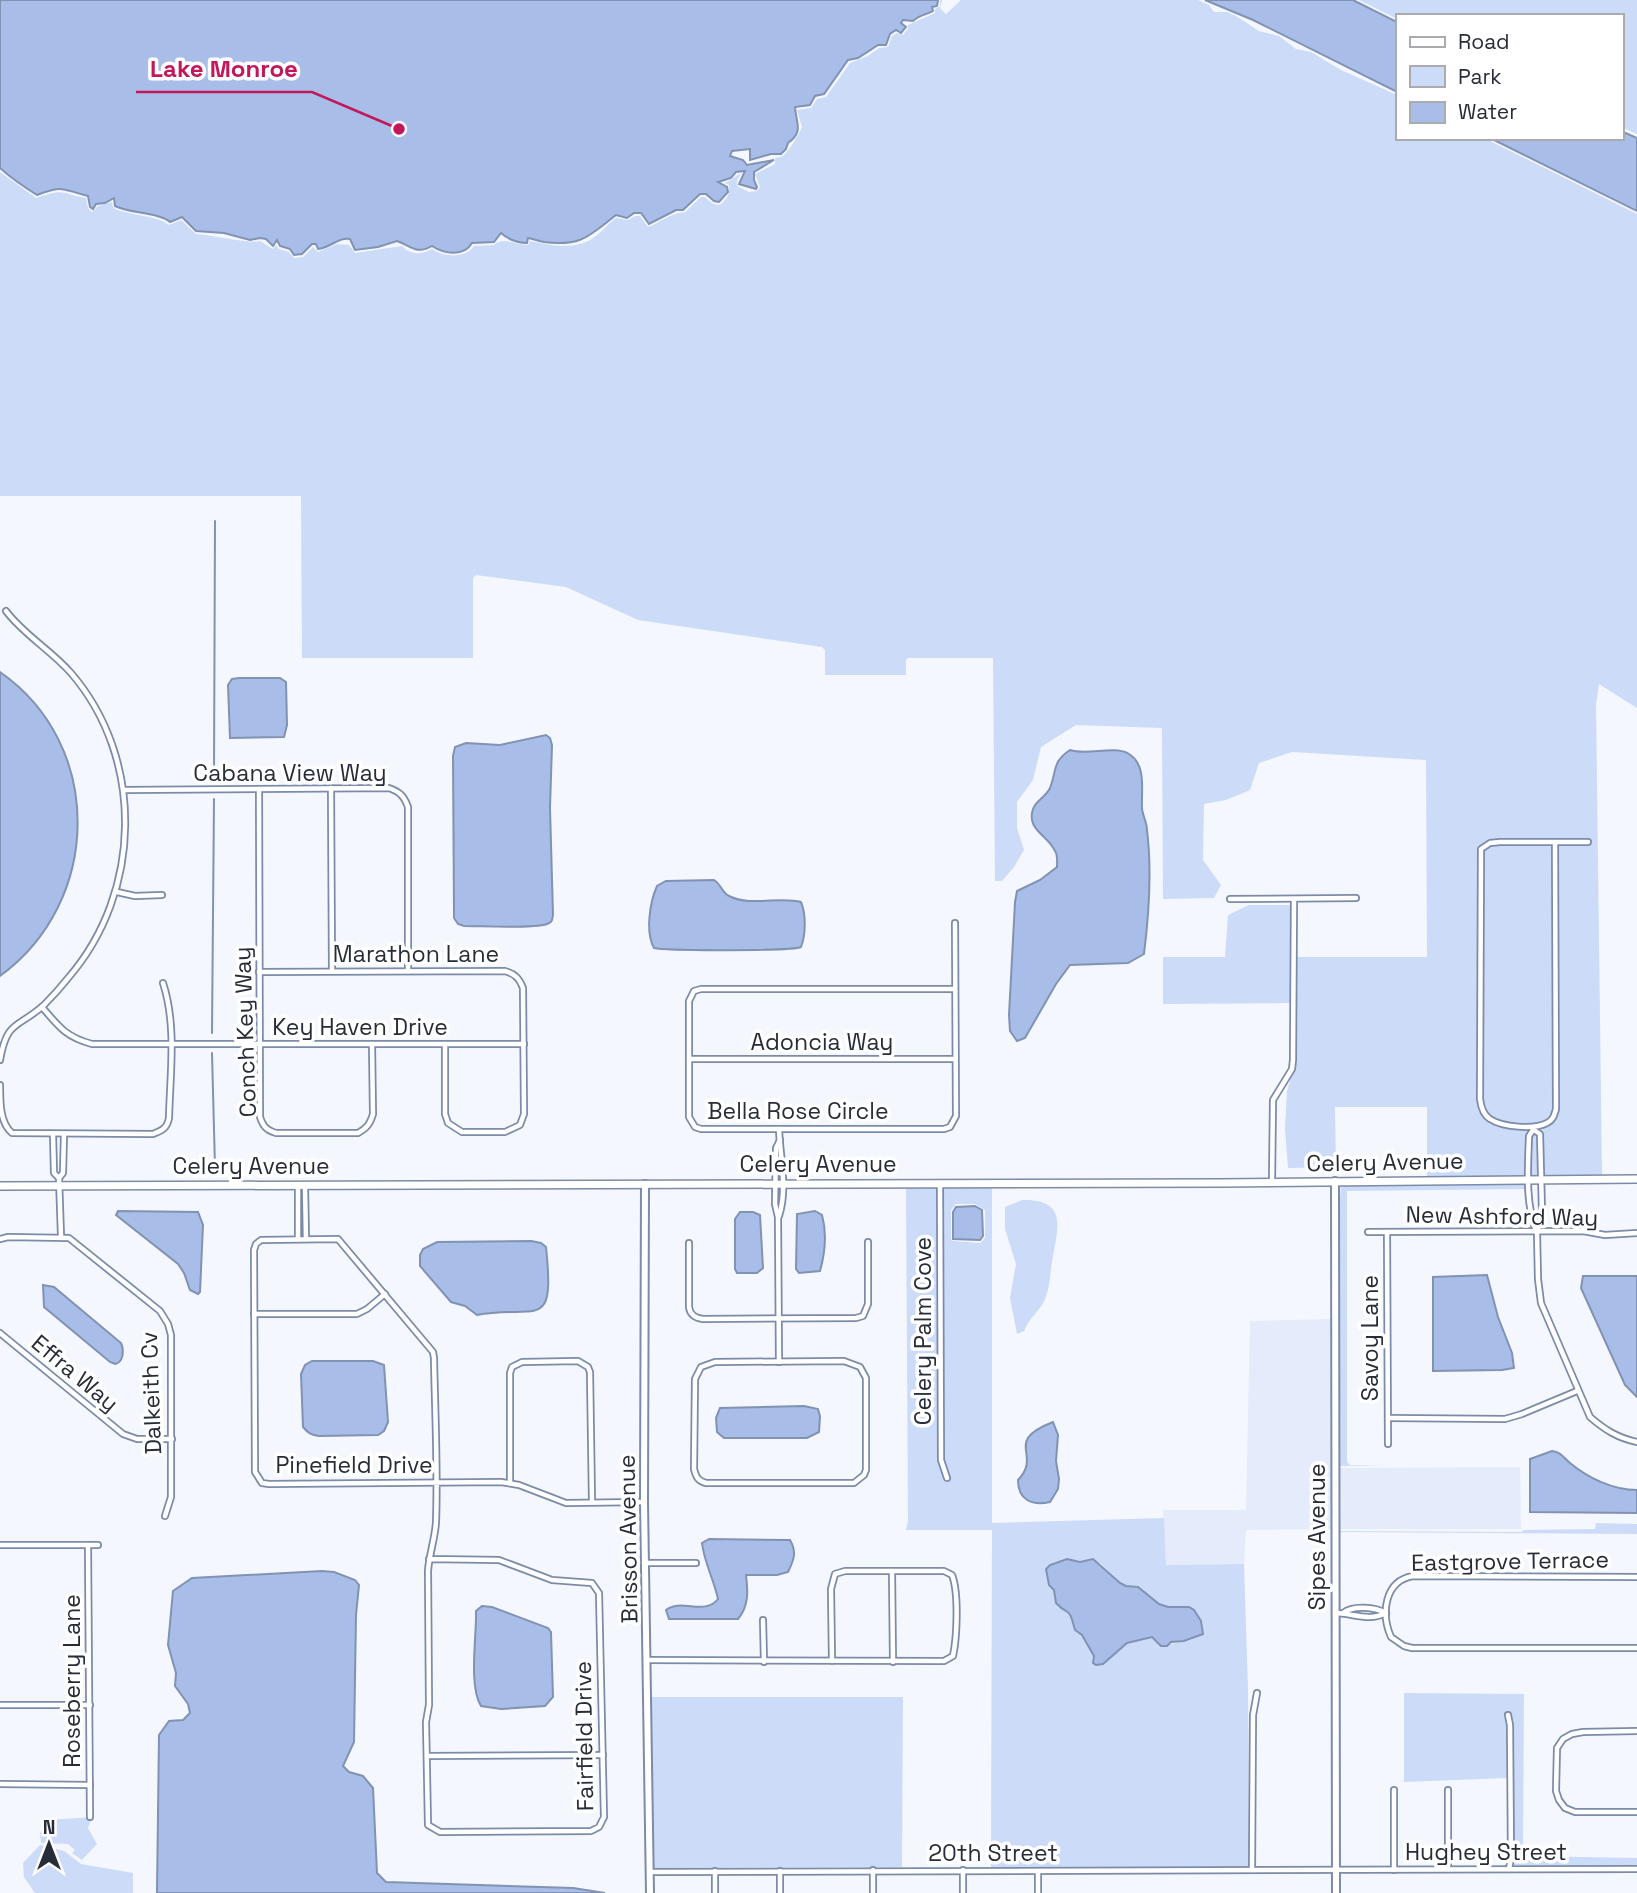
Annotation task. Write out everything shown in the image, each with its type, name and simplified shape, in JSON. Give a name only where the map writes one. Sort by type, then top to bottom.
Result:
[{"type":"main road","name":"Celery Avenue","points":[[0,1186],[59,1182],[301,1186],[1637,1179]]},
{"type":"street","points":[[0,1060],[3,1043],[9,1032],[18,1022],[42,1007],[89,953],[117,892],[126,845],[125,790],[112,746],[94,705],[71,673],[16,624],[6,611]]},
{"type":"street","points":[[331,788],[332,971]]},
{"type":"street","name":"Cabana View Way","points":[[125,790],[389,788],[398,791],[405,798],[408,807],[408,971]]},
{"type":"street","name":"Conch Key Way","points":[[259,789],[260,1117],[263,1126],[276,1133],[358,1133],[370,1123],[373,1114],[372,1044]]},
{"type":"street","points":[[1555,842],[1556,1109],[1549,1122],[1534,1128],[1491,1120],[1481,1107],[1480,849],[1484,845],[1500,842],[1555,842],[1588,842]]},
{"type":"street","points":[[117,892],[135,896],[162,895]]},
{"type":"street","points":[[1230,899],[1356,898]]},
{"type":"street","points":[[1272,1182],[1273,1100],[1292,1069],[1293,1060],[1294,899]]},
{"type":"street","name":"Bella Rose Circle","points":[[955,923],[956,1116],[950,1127],[695,1128],[689,1117],[689,1001],[694,991],[955,989]]},
{"type":"street","name":"Marathon Lane","points":[[259,972],[513,973],[520,979],[523,988],[524,1114],[520,1125],[505,1132],[462,1132],[448,1123],[445,1114],[445,1044]]},
{"type":"street","points":[[0,1085],[1,1120],[5,1128],[12,1133],[153,1134],[163,1130],[169,1118],[171,1045],[170,1004],[163,983]]},
{"type":"street","name":"Key Haven Drive","points":[[42,1007],[63,1032],[92,1044],[524,1044]]},
{"type":"street","name":"Adoncia Way","points":[[689,1059],[956,1059]]},
{"type":"street","points":[[1534,1128],[1540,1134],[1541,1150],[1542,1212],[1537,1232],[1541,1303],[1590,1417],[1603,1429],[1620,1438],[1637,1442]]},
{"type":"street","points":[[1534,1128],[1529,1136],[1528,1180],[1530,1213],[1537,1232]]},
{"type":"street","points":[[779,1129],[780,1140],[776,1149],[779,1183],[775,1204],[778,1217],[779,1362]]},
{"type":"street","points":[[53,1134],[54,1173],[59,1182]]},
{"type":"street","points":[[0,1239],[61,1236],[59,1182],[63,1173],[64,1134]]},
{"type":"street","points":[[1529,1150],[1541,1150]]},
{"type":"street","name":"Sipes Avenue","points":[[1335,1181],[1336,1893]]},
{"type":"street","name":"Celery Palm Cove","points":[[940,1183],[941,1460],[947,1478]]},
{"type":"street","name":"Brisson Avenue","points":[[645,1184],[644,1502],[650,1893]]},
{"type":"street","points":[[298,1239],[301,1186]]},
{"type":"street","points":[[301,1186],[306,1239]]},
{"type":"street","name":"New Ashford Way","points":[[1368,1232],[1637,1233]]},
{"type":"street","name":"Savoy Lane","points":[[1387,1232],[1388,1444]]},
{"type":"street","name":"Dalkeith Cv","points":[[61,1236],[75,1242],[160,1311],[168,1324],[171,1335],[172,1439],[171,1497],[165,1516]]},
{"type":"street","name":"Pinefield Drive","points":[[298,1239],[267,1239],[256,1244],[254,1251],[255,1472],[262,1483],[510,1482],[560,1502],[644,1502]]},
{"type":"street","name":"Fairfield Drive","points":[[298,1239],[338,1239],[433,1352],[435,1528],[429,1559],[428,1825],[440,1832],[599,1828],[604,1817],[597,1587],[586,1581],[552,1580],[499,1560],[429,1559]]},
{"type":"street","points":[[689,1243],[689,1307],[696,1318],[779,1319],[856,1318],[863,1315],[868,1304],[868,1242]]},
{"type":"street","points":[[254,1314],[357,1314],[385,1294]]},
{"type":"street","name":"Effra Way","points":[[0,1333],[122,1434],[137,1439],[172,1439]]},
{"type":"street","points":[[510,1482],[512,1367],[522,1362],[579,1361],[588,1367],[590,1372],[592,1502]]},
{"type":"street","points":[[844,1361],[860,1367],[864,1372],[866,1470],[854,1483],[706,1483],[696,1476],[697,1372],[706,1363],[779,1362],[844,1361]]},
{"type":"street","points":[[1388,1418],[1505,1419],[1577,1391]]},
{"type":"street","points":[[0,1545],[98,1545]]},
{"type":"street","name":"Roseberry Lane","points":[[88,1545],[90,1817]]},
{"type":"street","points":[[645,1563],[695,1563]]},
{"type":"street","points":[[647,1660],[764,1662],[944,1661],[953,1656],[955,1604],[952,1575],[944,1571],[845,1571],[835,1574],[831,1589],[832,1661]]},
{"type":"street","points":[[892,1571],[893,1662]]},
{"type":"street","name":"Eastgrove Terrace","points":[[1386,1612],[1392,1588],[1405,1577],[1637,1577]]},
{"type":"street","points":[[1335,1613],[1343,1613],[1349,1609],[1379,1609],[1386,1612]]},
{"type":"street","points":[[1360,1609],[1360,1617]]},
{"type":"street","points":[[1343,1613],[1349,1617],[1360,1617],[1379,1616],[1386,1612]]},
{"type":"street","points":[[1386,1612],[1391,1637],[1412,1648],[1637,1648]]},
{"type":"street","points":[[763,1620],[764,1662]]},
{"type":"street","points":[[1252,1870],[1253,1715],[1257,1693]]},
{"type":"street","points":[[0,1704],[90,1705]]},
{"type":"street","points":[[1508,1715],[1509,1869]]},
{"type":"street","points":[[1637,1731],[1583,1732],[1563,1739],[1558,1748],[1556,1791],[1565,1808],[1575,1812],[1637,1812]]},
{"type":"street","points":[[427,1756],[603,1755]]},
{"type":"street","points":[[0,1784],[90,1786]]},
{"type":"street","points":[[1394,1790],[1394,1870]]},
{"type":"street","points":[[1448,1790],[1448,1869]]},
{"type":"street","name":"Hughey Street","points":[[1335,1870],[1637,1869]]},
{"type":"street","points":[[873,1870],[873,1893]]},
{"type":"street","points":[[963,1870],[963,1893]]},
{"type":"street","name":"20th Street","points":[[650,1872],[1335,1870]]},
{"type":"street","points":[[715,1871],[715,1893]]},
{"type":"street","points":[[780,1871],[780,1893]]},
{"type":"street","points":[[1038,1871],[1038,1893]]},
{"type":"shaded area","points":[[1332,1319],[1332,1529],[1246,1530],[1244,1564],[1166,1565],[1163,1510],[1246,1510],[1250,1321]]},
{"type":"shaded area","points":[[1520,1467],[1521,1529],[1339,1529],[1340,1468]]},
{"type":"green space","points":[[940,0],[942,0],[940,8],[946,14],[961,0],[1198,0],[1209,5],[1214,12],[1227,12],[1236,16],[1259,31],[1279,36],[1296,49],[1311,52],[1341,70],[1396,95],[1396,140],[1488,140],[1637,214],[1637,708],[1599,684],[1596,705],[1602,1176],[1427,1177],[1427,1107],[1335,1107],[1336,1167],[1288,1168],[1285,1129],[1287,1091],[1296,1060],[1297,957],[1427,957],[1426,760],[1292,752],[1259,763],[1250,790],[1226,800],[1204,804],[1203,860],[1221,885],[1214,898],[1163,899],[1162,728],[1076,725],[1041,747],[1033,780],[1017,802],[1017,828],[1024,850],[1002,881],[995,881],[993,658],[908,658],[906,675],[825,675],[825,650],[822,647],[638,620],[566,587],[476,575],[473,578],[473,658],[302,658],[301,496],[0,496],[0,172],[36,198],[58,192],[86,198],[88,208],[92,212],[98,206],[112,202],[113,208],[169,225],[181,220],[196,234],[260,241],[273,249],[276,245],[294,258],[303,257],[313,247],[318,252],[337,244],[349,245],[355,253],[402,246],[412,252],[420,253],[432,249],[442,254],[454,255],[465,253],[474,246],[494,245],[501,241],[528,245],[530,241],[560,246],[576,245],[593,238],[616,218],[628,220],[640,216],[648,227],[685,212],[701,197],[720,205],[729,192],[729,185],[724,183],[741,174],[737,186],[749,192],[757,191],[760,187],[755,174],[775,164],[775,158],[784,155],[801,130],[797,110],[811,108],[817,99],[826,97],[850,63],[879,48],[888,47],[892,36],[897,33],[903,35],[908,25],[935,13],[935,9],[940,6]]},
{"type":"green space","points":[[1359,0],[1637,0],[1637,134],[1623,128],[1623,14],[1396,14],[1396,18]]},
{"type":"green space","points":[[1249,905],[1291,905],[1291,1003],[1163,1004],[1163,957],[1225,957],[1228,915]]},
{"type":"green space","points":[[1531,1183],[1527,1189],[1347,1191],[1347,1462],[1350,1465],[1390,1465],[1338,1468],[1338,1238],[1341,1184]]},
{"type":"green space","points":[[906,1186],[937,1186],[938,1460],[945,1482],[951,1480],[944,1459],[943,1186],[992,1186],[992,1523],[1164,1518],[1166,1565],[1244,1564],[1249,1867],[991,1867],[992,1530],[906,1530]],"holes":[[[956,1204],[975,1204],[985,1210],[985,1238],[980,1243],[953,1241],[951,1210]],[[1067,1559],[1100,1563],[1120,1583],[1138,1587],[1163,1606],[1189,1607],[1201,1621],[1203,1634],[1191,1640],[1161,1646],[1152,1637],[1127,1643],[1109,1660],[1093,1660],[1095,1656],[1074,1625],[1073,1617],[1067,1609],[1056,1603],[1054,1590],[1049,1585],[1049,1578],[1058,1562]]]},
{"type":"green space","points":[[1022,1200],[1048,1205],[1054,1211],[1057,1228],[1045,1299],[1024,1331],[1017,1334],[1010,1298],[1016,1264],[1005,1229],[1005,1207]]},
{"type":"green space","points":[[1596,1523],[1637,1524],[1637,1534],[1341,1532],[1339,1604],[1338,1531],[1521,1532],[1595,1529]]},
{"type":"green space","points":[[1404,1693],[1524,1694],[1523,1856],[1637,1858],[1637,1866],[1512,1865],[1513,1726],[1510,1711],[1504,1713],[1507,1725],[1507,1778],[1404,1782]]},
{"type":"green space","points":[[650,1697],[903,1697],[902,1867],[652,1868]]},
{"type":"green space","points":[[92,1817],[88,1828],[97,1844],[82,1860],[72,1853],[75,1850],[68,1844],[41,1843],[40,1833],[49,1820]]},
{"type":"green space","points":[[40,1845],[64,1851],[81,1864],[133,1873],[133,1893],[35,1893],[24,1877],[23,1863]]},
{"type":"water","points":[[0,0],[938,0],[937,6],[932,7],[933,11],[913,21],[903,20],[901,23],[906,27],[901,33],[896,30],[890,34],[886,45],[878,45],[858,58],[848,60],[824,94],[815,96],[810,105],[795,107],[798,131],[781,154],[750,160],[750,149],[732,151],[730,156],[743,160],[747,165],[774,160],[754,172],[756,189],[739,184],[745,171],[736,172],[731,178],[718,182],[727,187],[728,192],[719,202],[706,194],[700,194],[683,210],[676,210],[649,224],[641,213],[634,213],[627,218],[616,215],[584,238],[567,243],[528,238],[527,243],[519,242],[501,233],[494,242],[472,243],[464,251],[454,253],[432,246],[418,250],[397,241],[355,250],[350,239],[346,239],[318,249],[316,244],[312,244],[302,254],[294,255],[290,249],[280,246],[277,240],[273,246],[266,239],[250,240],[224,233],[196,231],[182,217],[170,222],[115,206],[114,198],[96,204],[93,209],[88,196],[68,190],[58,189],[37,195],[4,172],[0,168]]},
{"type":"water","points":[[1205,0],[1353,0],[1396,22],[1396,92],[1253,20]]},
{"type":"water","points":[[1623,132],[1637,138],[1637,211],[1494,140],[1623,140]]},
{"type":"water","points":[[0,672],[34,703],[59,740],[73,781],[78,824],[73,867],[58,908],[34,945],[0,976]]},
{"type":"water","points":[[280,678],[286,682],[287,725],[284,737],[230,738],[228,685],[232,679]]},
{"type":"water","points":[[546,735],[552,745],[552,921],[540,926],[519,927],[458,924],[454,918],[455,747],[466,743],[500,745]]},
{"type":"water","points":[[1070,750],[1123,751],[1135,759],[1141,771],[1142,809],[1147,827],[1149,861],[1144,954],[1128,963],[1070,965],[1025,1038],[1017,1041],[1010,1031],[1009,1015],[1017,891],[1040,880],[1057,867],[1056,853],[1035,827],[1032,816],[1034,806],[1050,788],[1058,763]]},
{"type":"water","points":[[714,880],[727,895],[738,899],[801,902],[805,924],[801,947],[729,950],[654,948],[650,934],[650,917],[657,886],[666,881]]},
{"type":"water","points":[[975,1206],[982,1210],[983,1236],[980,1240],[953,1239],[953,1212],[956,1207]]},
{"type":"water","points":[[118,1211],[198,1212],[203,1225],[198,1294],[190,1290],[178,1264],[116,1215]]},
{"type":"water","points":[[815,1211],[822,1215],[824,1229],[820,1271],[799,1273],[796,1269],[797,1214]]},
{"type":"water","points":[[740,1212],[760,1215],[763,1268],[757,1273],[737,1273],[735,1269],[735,1219]]},
{"type":"water","points":[[531,1241],[546,1247],[548,1293],[544,1304],[538,1310],[477,1315],[465,1306],[451,1302],[420,1266],[423,1249],[437,1242]]},
{"type":"water","points":[[1487,1275],[1498,1317],[1512,1353],[1514,1368],[1433,1371],[1433,1277]]},
{"type":"water","points":[[1583,1276],[1637,1276],[1637,1397],[1625,1385],[1581,1288]]},
{"type":"water","points":[[43,1285],[54,1287],[121,1343],[123,1352],[118,1363],[110,1362],[44,1307]]},
{"type":"water","points":[[312,1361],[373,1361],[384,1365],[388,1422],[384,1431],[378,1435],[319,1436],[306,1431],[303,1427],[301,1374],[305,1365]]},
{"type":"water","points":[[804,1406],[818,1409],[820,1416],[819,1432],[807,1438],[724,1438],[717,1432],[716,1418],[720,1408]]},
{"type":"water","points":[[1053,1422],[1058,1435],[1058,1489],[1050,1502],[1032,1502],[1023,1497],[1018,1480],[1027,1463],[1026,1442],[1038,1429]]},
{"type":"water","points":[[1552,1451],[1601,1482],[1637,1490],[1637,1513],[1530,1512],[1530,1459]]},
{"type":"water","points":[[709,1539],[790,1540],[794,1552],[793,1560],[788,1572],[777,1575],[746,1575],[746,1604],[738,1619],[669,1619],[666,1610],[672,1607],[706,1606],[718,1599],[702,1543]]},
{"type":"water","points":[[1067,1559],[1080,1562],[1093,1559],[1120,1583],[1138,1587],[1159,1604],[1189,1607],[1201,1621],[1203,1634],[1184,1641],[1171,1642],[1167,1646],[1161,1646],[1152,1637],[1127,1643],[1103,1664],[1096,1665],[1082,1635],[1075,1630],[1070,1614],[1056,1603],[1054,1590],[1049,1585],[1046,1569]]},
{"type":"water","points":[[334,1572],[355,1580],[359,1585],[354,1742],[343,1766],[349,1772],[363,1776],[373,1788],[377,1873],[386,1882],[573,1888],[605,1893],[157,1893],[159,1735],[169,1721],[183,1720],[190,1713],[188,1704],[175,1686],[176,1673],[168,1645],[173,1591],[192,1578]]},
{"type":"water","points":[[482,1606],[492,1607],[548,1628],[551,1632],[553,1697],[545,1706],[501,1709],[481,1706],[475,1687],[474,1663],[476,1611]]},
{"type":"waterway","points":[[214,780],[215,521]]},
{"type":"waterway","points":[[212,1033],[214,799]]},
{"type":"waterway","points":[[212,1053],[215,1167]]},
{"type":"place","name":"Lake Monroe","points":[[399,129]]}]
